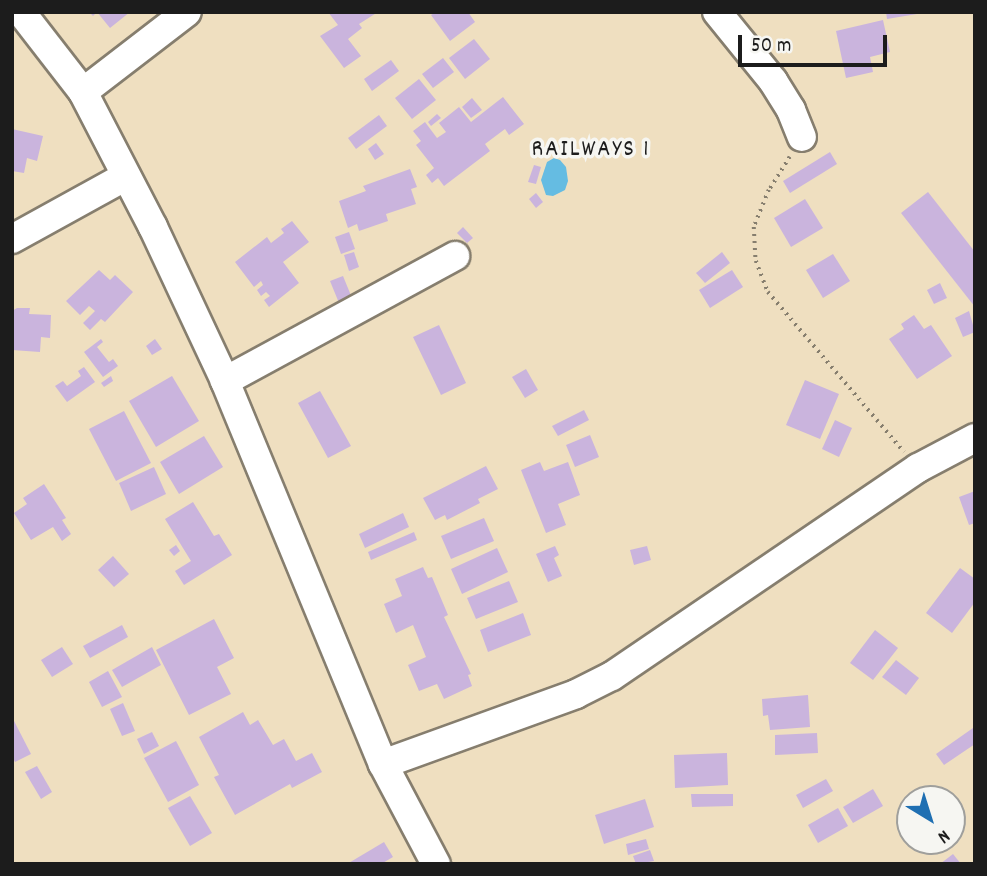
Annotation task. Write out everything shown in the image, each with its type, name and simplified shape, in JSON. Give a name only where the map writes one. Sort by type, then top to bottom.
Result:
[{"type":"street","points":[[21,12],[83,92],[127,176],[225,382],[383,764],[436,864]]},
{"type":"street","points":[[83,92],[187,12]]},
{"type":"street","points":[[717,12],[773,81],[792,110],[802,137]]},
{"type":"street","points":[[12,239],[127,176]]},
{"type":"street","points":[[225,382],[455,256]]},
{"type":"street","points":[[383,764],[544,706],[612,676],[918,468],[975,438]]},
{"type":"path","points":[[802,137],[769,190],[754,227],[756,261],[768,292],[918,468]]},
{"type":"water","points":[[554,158],[566,167],[568,181],[565,190],[553,196],[546,195],[541,180],[547,162]]},
{"type":"building","points":[[97,12],[130,12],[110,28]]},
{"type":"building","points":[[328,12],[378,12],[359,24],[362,28],[348,39],[361,56],[344,68],[320,36],[338,25]]},
{"type":"building","points":[[436,12],[468,12],[475,22],[450,41],[431,15]]},
{"type":"building","points":[[886,12],[917,12],[917,14],[887,19]]},
{"type":"building","points":[[883,20],[890,52],[870,57],[873,72],[846,78],[836,31]]},
{"type":"building","points":[[474,39],[490,59],[465,79],[449,58]]},
{"type":"building","points":[[443,58],[454,72],[433,88],[422,74]]},
{"type":"building","points":[[391,60],[399,71],[372,91],[364,79]]},
{"type":"building","points":[[419,79],[436,100],[412,119],[395,98]]},
{"type":"building","points":[[503,97],[524,124],[509,135],[505,129],[485,144],[490,151],[444,186],[438,178],[432,183],[426,175],[434,168],[416,145],[421,141],[413,131],[425,122],[437,138],[446,132],[439,123],[459,107],[471,122]]},
{"type":"building","points":[[472,98],[482,110],[471,118],[462,107]]},
{"type":"building","points":[[437,114],[441,118],[431,126],[428,122]]},
{"type":"building","points":[[379,115],[387,126],[356,149],[348,138]]},
{"type":"building","points":[[12,129],[43,136],[37,161],[27,158],[24,173],[12,171]]},
{"type":"building","points":[[376,143],[384,154],[375,160],[368,149]]},
{"type":"building","points":[[830,152],[837,164],[790,193],[783,181]]},
{"type":"building","points":[[534,165],[541,167],[536,184],[528,182]]},
{"type":"building","points":[[410,169],[417,187],[411,189],[416,204],[386,214],[388,221],[359,231],[357,224],[348,228],[339,201],[366,191],[363,186]]},
{"type":"building","points":[[928,192],[975,252],[975,307],[901,213]]},
{"type":"building","points":[[536,193],[543,202],[536,208],[529,199]]},
{"type":"building","points":[[805,199],[823,228],[791,247],[774,218]]},
{"type":"building","points":[[292,221],[309,242],[283,262],[299,283],[269,307],[264,300],[270,296],[266,292],[261,296],[257,290],[263,285],[261,281],[254,287],[235,262],[267,237],[271,243],[284,233],[281,229]]},
{"type":"building","points":[[463,227],[473,238],[467,243],[457,233]]},
{"type":"building","points":[[349,232],[355,249],[341,254],[335,237]]},
{"type":"building","points":[[354,252],[359,267],[349,271],[344,255]]},
{"type":"building","points":[[722,252],[730,263],[705,283],[696,273]]},
{"type":"building","points":[[833,254],[850,281],[823,298],[806,270]]},
{"type":"building","points":[[99,270],[110,280],[115,275],[133,292],[105,322],[101,319],[90,330],[83,323],[95,311],[89,306],[80,315],[66,301]]},
{"type":"building","points":[[732,270],[743,287],[710,308],[699,290]]},
{"type":"building","points":[[343,276],[352,298],[339,303],[330,281]]},
{"type":"building","points":[[940,283],[947,298],[934,304],[927,290]]},
{"type":"building","points":[[17,308],[30,308],[29,314],[51,315],[50,338],[41,337],[40,352],[12,350],[12,311]]},
{"type":"building","points":[[969,311],[975,332],[963,337],[955,318]]},
{"type":"building","points":[[914,315],[924,329],[931,325],[952,356],[917,379],[889,339],[904,329],[901,324]]},
{"type":"building","points":[[439,325],[466,383],[441,395],[413,337]]},
{"type":"building","points":[[101,339],[103,342],[97,347],[109,362],[113,359],[118,366],[103,377],[84,352]]},
{"type":"building","points":[[155,339],[162,349],[152,355],[146,346]]},
{"type":"building","points":[[84,367],[95,382],[67,402],[55,386],[63,381],[67,386],[81,376],[78,371]]},
{"type":"building","points":[[526,369],[538,390],[525,398],[512,377]]},
{"type":"building","points":[[111,376],[113,381],[104,387],[101,383]]},
{"type":"building","points":[[172,376],[199,421],[156,447],[129,401]]},
{"type":"building","points":[[805,380],[839,394],[820,439],[786,425]]},
{"type":"building","points":[[320,391],[351,446],[328,458],[298,403]]},
{"type":"building","points":[[584,410],[589,420],[558,436],[552,426]]},
{"type":"building","points":[[124,411],[151,463],[116,481],[89,429]]},
{"type":"building","points":[[835,420],[852,428],[839,457],[822,449]]},
{"type":"building","points":[[590,435],[599,457],[575,467],[566,445]]},
{"type":"building","points":[[204,436],[223,467],[179,494],[160,462]]},
{"type":"building","points":[[540,462],[544,471],[568,462],[580,495],[558,504],[566,525],[546,533],[521,470]]},
{"type":"building","points":[[486,466],[498,489],[478,499],[480,503],[447,520],[445,515],[435,520],[423,498]]},
{"type":"building","points":[[154,467],[166,494],[131,511],[119,483]]},
{"type":"building","points":[[44,484],[66,518],[62,520],[71,534],[62,541],[53,527],[31,540],[14,513],[27,504],[23,498]]},
{"type":"building","points":[[975,491],[975,523],[969,525],[959,497]]},
{"type":"building","points":[[193,502],[214,536],[219,534],[232,555],[184,585],[175,571],[191,561],[165,519]]},
{"type":"building","points":[[403,513],[409,527],[365,548],[359,534]]},
{"type":"building","points":[[484,518],[494,541],[451,559],[441,536]]},
{"type":"building","points":[[414,532],[417,540],[371,560],[368,552]]},
{"type":"building","points":[[176,545],[180,551],[174,556],[169,550]]},
{"type":"building","points":[[555,546],[559,555],[554,558],[562,576],[548,582],[536,554]]},
{"type":"building","points":[[647,546],[651,560],[634,565],[630,550]]},
{"type":"building","points":[[497,548],[508,572],[462,594],[451,569]]},
{"type":"building","points":[[113,556],[129,574],[114,587],[98,570]]},
{"type":"building","points":[[423,567],[428,578],[432,577],[448,615],[444,617],[471,674],[468,675],[472,686],[444,699],[437,684],[419,691],[408,665],[426,657],[413,625],[396,633],[384,604],[402,596],[395,579]]},
{"type":"building","points":[[960,568],[975,579],[975,602],[952,633],[926,613]]},
{"type":"building","points":[[509,581],[518,602],[476,619],[467,598]]},
{"type":"building","points":[[523,613],[531,635],[488,652],[480,630]]},
{"type":"building","points":[[214,619],[234,658],[217,667],[231,694],[189,715],[156,650]]},
{"type":"building","points":[[122,625],[128,637],[90,658],[83,646]]},
{"type":"building","points":[[875,630],[898,648],[873,680],[850,663]]},
{"type":"building","points":[[62,647],[73,664],[52,677],[41,660]]},
{"type":"building","points":[[152,647],[161,665],[122,687],[112,670]]},
{"type":"building","points":[[896,660],[919,678],[906,695],[882,677]]},
{"type":"building","points":[[108,671],[122,697],[102,707],[89,682]]},
{"type":"building","points":[[808,695],[810,727],[770,730],[768,715],[763,716],[762,699]]},
{"type":"building","points":[[123,703],[135,731],[122,736],[110,709]]},
{"type":"building","points":[[243,712],[250,725],[258,720],[273,745],[284,739],[296,761],[312,753],[322,772],[292,788],[290,784],[235,815],[214,777],[219,775],[199,737]]},
{"type":"building","points":[[12,717],[31,754],[15,762],[12,756]]},
{"type":"building","points":[[973,728],[975,744],[944,765],[936,754]]},
{"type":"building","points":[[152,732],[159,746],[144,754],[137,739]]},
{"type":"building","points":[[817,733],[818,753],[775,755],[775,735]]},
{"type":"building","points":[[176,741],[199,785],[168,802],[144,758]]},
{"type":"building","points":[[727,753],[728,785],[675,788],[674,755]]},
{"type":"building","points":[[37,766],[52,792],[41,799],[25,772]]},
{"type":"building","points":[[826,779],[833,791],[803,808],[796,795]]},
{"type":"building","points":[[873,789],[883,806],[853,823],[843,807]]},
{"type":"building","points":[[691,794],[733,794],[733,806],[692,807]]},
{"type":"building","points":[[190,796],[212,833],[190,846],[168,808]]},
{"type":"building","points":[[645,799],[654,827],[604,844],[595,815]]},
{"type":"building","points":[[838,808],[848,826],[818,843],[808,825]]},
{"type":"building","points":[[646,839],[649,849],[628,855],[626,844]]},
{"type":"building","points":[[384,842],[393,857],[381,864],[347,864]]},
{"type":"building","points":[[650,850],[654,861],[636,864],[633,856]]},
{"type":"building","points":[[954,855],[961,864],[940,864]]},
{"type":"district","name":"RAILWAYS 1","points":[[591,151]]}]
